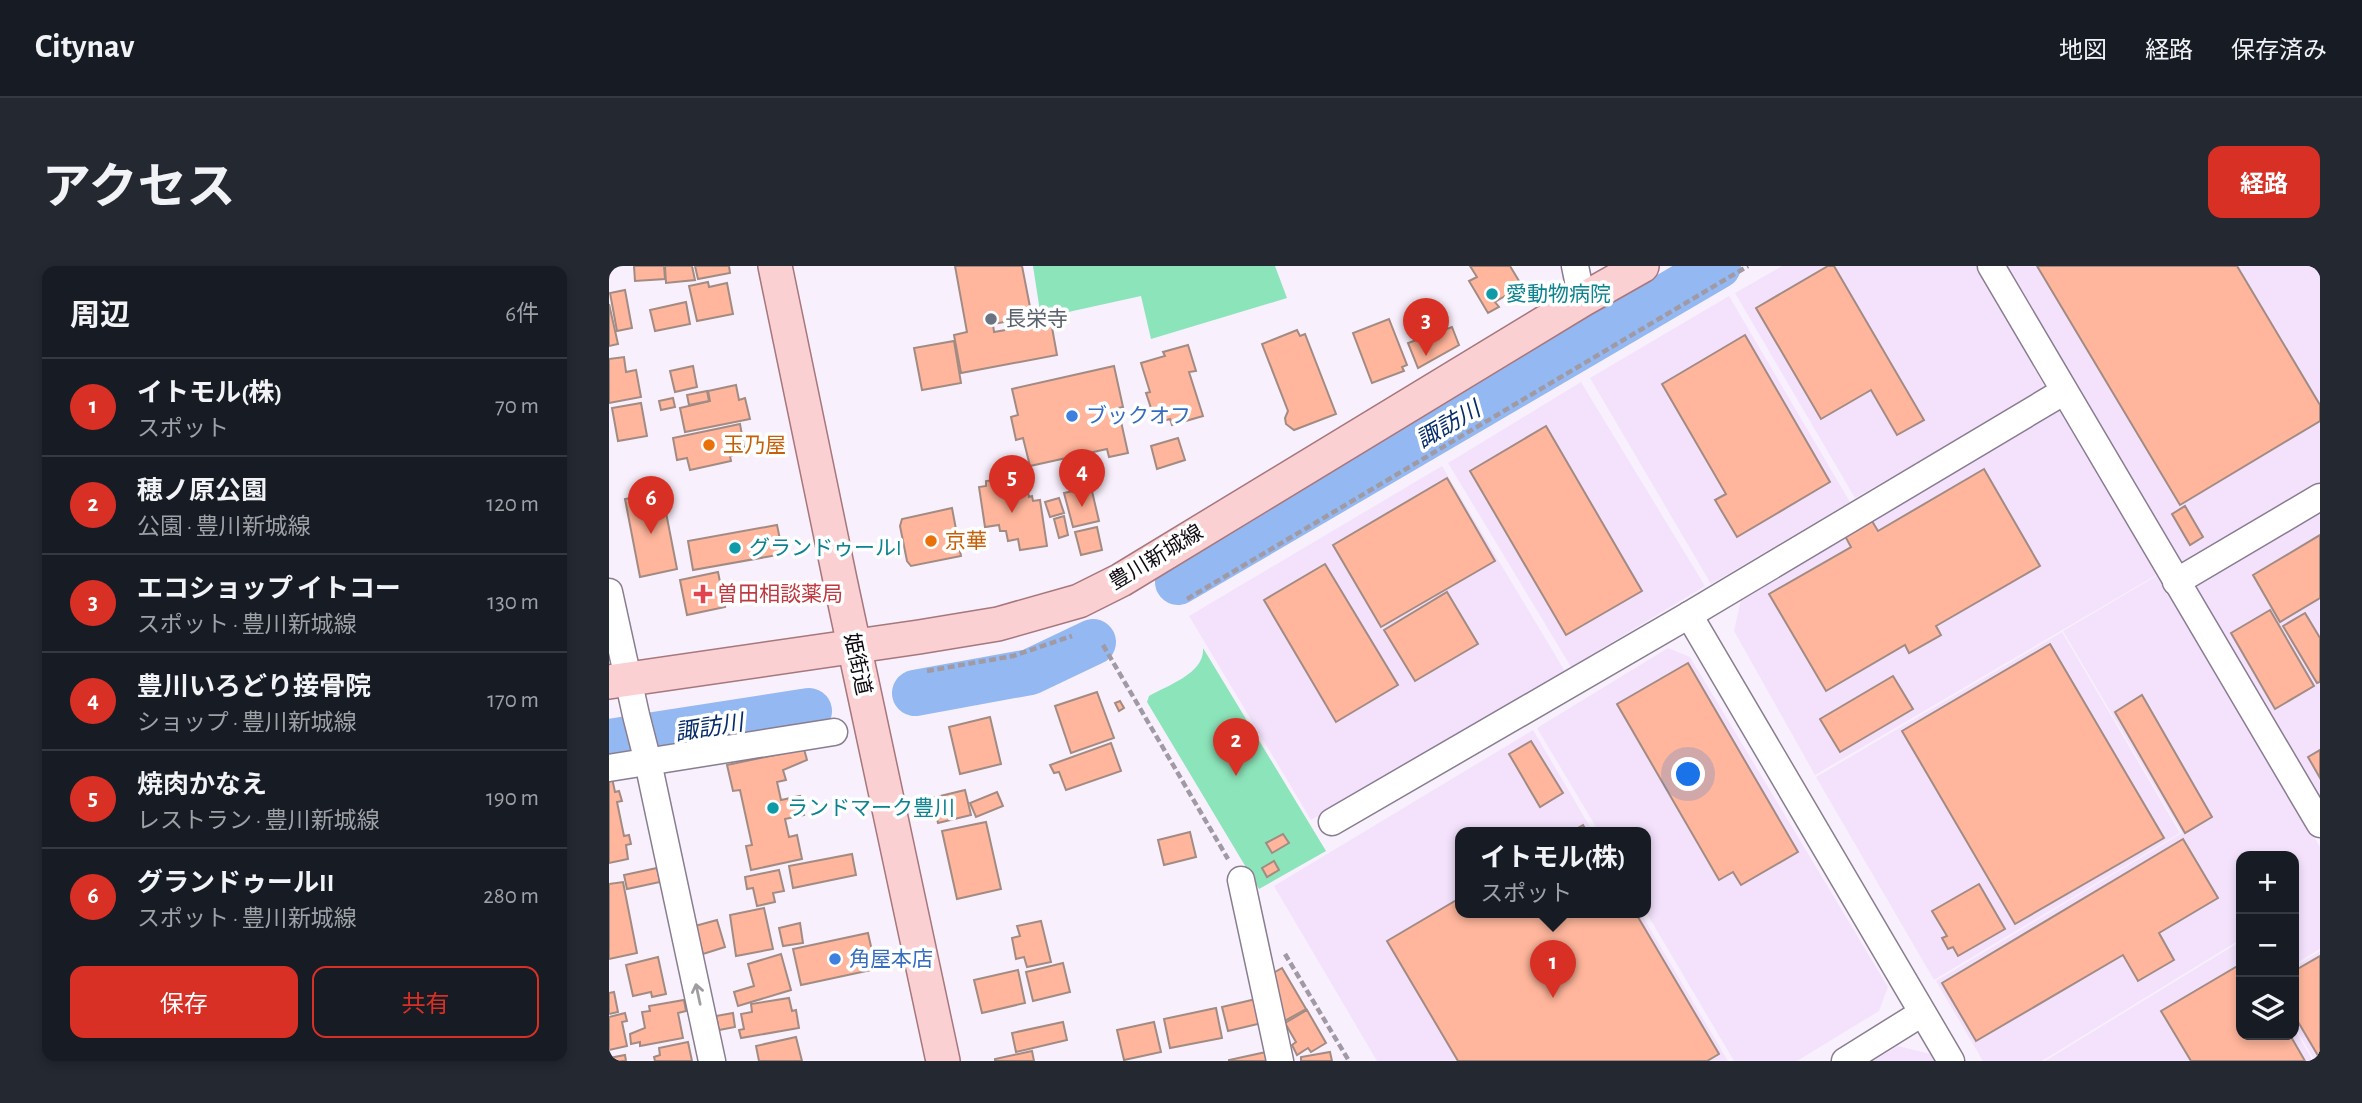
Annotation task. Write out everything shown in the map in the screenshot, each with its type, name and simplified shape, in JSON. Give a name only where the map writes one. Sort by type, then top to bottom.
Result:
[{"type":"main road","name":"姫街道","points":[[775,266],[943,1061]]},
{"type":"main road","name":"豊川新城線","points":[[619,681],[997,624],[1079,601],[1121,580],[1642,266]]},
{"type":"street","points":[[1575,266],[1582,300]]},
{"type":"street","points":[[1991,266],[2320,824]]},
{"type":"street","points":[[1332,822],[1689,615],[2063,392]]},
{"type":"street","points":[[2176,582],[2320,498]]},
{"type":"street","points":[[609,592],[619,681],[636,715],[647,759],[712,1061]]},
{"type":"street","points":[[1689,615],[1951,1061]]},
{"type":"street","points":[[609,768],[647,759],[834,732]]},
{"type":"street","points":[[1241,880],[1280,1061]]},
{"type":"street","points":[[1845,1061],[1922,1013]]},
{"type":"path","points":[[1188,599],[1748,266]]},
{"type":"path","points":[[1103,645],[1241,880]]},
{"type":"path","points":[[1282,948],[1349,1061]]},
{"type":"shaded area","points":[[1782,266],[1976,266],[2046,389],[1855,498],[1735,293]]},
{"type":"shaded area","points":[[2007,266],[2320,266],[2320,797]]},
{"type":"shaded area","points":[[1729,296],[1850,502],[1711,584],[1590,378]]},
{"type":"shaded area","points":[[1581,382],[1705,586],[1571,667],[1448,463]]},
{"type":"shaded area","points":[[2059,407],[2158,574],[1815,775],[1734,631],[1742,595]]},
{"type":"shaded area","points":[[1442,466],[1566,673],[1311,820],[1189,616]]},
{"type":"shaded area","points":[[2158,575],[2320,847],[2320,949],[2299,962],[2299,851],[2236,851],[2236,942],[2042,1061],[1983,1061],[1936,981],[2182,833],[2063,631]]},
{"type":"shaded area","points":[[2062,632],[2180,833],[1934,980],[1816,777]]},
{"type":"shaded area","points":[[1668,648],[1690,657],[1888,987],[1879,1011],[1797,1061],[1734,1061],[1650,918],[1651,827],[1596,827],[1537,728]]},
{"type":"shaded area","points":[[1533,730],[1590,827],[1455,827],[1455,918],[1644,918],[1728,1061],[1377,1061],[1274,886]]},
{"type":"shaded area","points":[[2236,944],[2236,1040],[2299,1040],[2299,1037],[2313,1061],[2045,1061]]},
{"type":"shaded area","points":[[2320,951],[2320,1061],[2315,1061],[2299,1034],[2299,964]]},
{"type":"shaded area","points":[[1898,1046],[1930,1054],[1934,1061],[1873,1061]]},
{"type":"green space","points":[[1033,266],[1275,266],[1287,298],[1151,339],[1141,296],[1041,318]]},
{"type":"green space","points":[[1203,648],[1326,851],[1259,889],[1147,702],[1149,696],[1192,671],[1202,657]]},
{"type":"building","points":[[634,266],[664,266],[665,279],[635,281]]},
{"type":"building","points":[[665,266],[692,266],[695,280],[666,283]]},
{"type":"building","points":[[695,266],[729,266],[730,273],[698,279]]},
{"type":"building","name":"長栄寺","points":[[955,266],[1022,266],[1032,317],[993,324],[994,332],[1051,322],[1057,355],[961,373],[954,335],[967,332]]},
{"type":"building","name":"愛動物病院","points":[[1470,266],[1510,266],[1522,286],[1495,302],[1499,307],[1488,313],[1469,281],[1477,277]]},
{"type":"building","points":[[1828,266],[1834,266],[1924,420],[1897,435],[1871,390],[1821,419],[1756,308]]},
{"type":"building","points":[[2037,266],[2237,266],[2320,405],[2320,421],[2180,505]]},
{"type":"building","points":[[708,282],[709,287],[727,283],[733,314],[697,321],[689,286]]},
{"type":"building","points":[[625,290],[632,328],[617,331],[610,293]]},
{"type":"building","points":[[686,302],[690,324],[655,331],[650,310]]},
{"type":"building","points":[[609,304],[618,344],[609,346]]},
{"type":"building","points":[[1389,319],[1407,365],[1402,367],[1404,371],[1372,383],[1353,333]]},
{"type":"building","points":[[1452,327],[1459,345],[1418,368],[1408,343]]},
{"type":"building","points":[[1297,330],[1300,336],[1305,334],[1336,414],[1294,430],[1286,424],[1288,411],[1262,344]]},
{"type":"building","points":[[1745,335],[1830,482],[1737,537],[1715,500],[1726,494],[1662,384]]},
{"type":"building","points":[[954,341],[961,383],[922,390],[914,348]]},
{"type":"building","points":[[1188,345],[1196,371],[1189,372],[1203,416],[1172,425],[1170,419],[1156,423],[1146,393],[1150,392],[1141,363],[1165,356],[1163,352]]},
{"type":"building","points":[[624,357],[626,372],[636,370],[641,397],[609,403],[609,359]]},
{"type":"building","points":[[693,366],[697,387],[675,392],[670,371]]},
{"type":"building","points":[[1114,366],[1123,407],[1118,408],[1128,453],[1109,457],[1107,449],[1030,466],[1023,438],[1016,440],[1011,417],[1018,415],[1012,389]]},
{"type":"building","points":[[736,385],[739,400],[745,398],[750,419],[685,432],[680,408],[710,401],[708,391]]},
{"type":"building","points":[[707,391],[709,401],[689,405],[687,395]]},
{"type":"building","points":[[673,398],[675,407],[661,410],[659,401]]},
{"type":"building","points":[[641,403],[647,436],[618,441],[612,408]]},
{"type":"building","name":"玉乃屋","points":[[740,424],[745,452],[730,456],[731,461],[690,470],[687,458],[677,460],[673,438]]},
{"type":"building","points":[[1546,426],[1642,591],[1566,635],[1470,471]]},
{"type":"building","points":[[1178,438],[1185,460],[1157,469],[1151,446]]},
{"type":"building","points":[[1984,469],[2040,566],[1936,626],[1941,635],[1909,653],[1905,645],[1826,691],[1769,594],[1851,547],[1845,536],[1872,521],[1878,531]]},
{"type":"building","points":[[1447,478],[1495,561],[1381,627],[1333,545]]},
{"type":"building","points":[[1000,479],[1001,484],[1022,484],[1033,501],[1040,500],[1047,546],[1020,550],[1018,539],[1008,541],[1006,531],[1000,531],[999,525],[985,527],[979,487],[986,486],[986,481]]},
{"type":"building","points":[[1091,487],[1099,521],[1073,527],[1064,493]]},
{"type":"building","points":[[662,492],[677,569],[640,577],[625,499]]},
{"type":"building","points":[[1059,498],[1064,513],[1050,517],[1045,502]]},
{"type":"building","points":[[2185,506],[2203,537],[2190,545],[2172,514]]},
{"type":"building","name":"京華","points":[[952,508],[961,556],[911,566],[907,561],[900,526],[902,519]]},
{"type":"building","points":[[1064,516],[1068,535],[1059,538],[1054,519]]},
{"type":"building","name":"グランドゥールI","points":[[777,525],[783,554],[693,570],[688,541]]},
{"type":"building","points":[[1097,527],[1102,550],[1081,555],[1075,532]]},
{"type":"building","points":[[2320,535],[2320,598],[2280,622],[2253,575]]},
{"type":"building","points":[[1325,564],[1398,685],[1336,722],[1264,600]]},
{"type":"building","name":"曽田相談薬局","points":[[718,572],[725,607],[687,615],[680,580]]},
{"type":"building","points":[[1447,592],[1478,644],[1415,681],[1384,630]]},
{"type":"building","points":[[2270,610],[2314,686],[2275,709],[2231,633]]},
{"type":"building","points":[[2305,613],[2320,638],[2320,682],[2317,683],[2283,626]]},
{"type":"building","points":[[2050,644],[2164,838],[2015,924],[1902,731]]},
{"type":"building","points":[[1688,663],[1798,852],[1741,885],[1733,872],[1719,880],[1617,704]]},
{"type":"building","points":[[1893,676],[1913,709],[1840,752],[1820,719]]},
{"type":"building","points":[[1097,692],[1114,738],[1071,753],[1055,706]]},
{"type":"building","points":[[2142,695],[2212,817],[2185,833],[2115,712]]},
{"type":"building","points":[[1120,701],[1124,708],[1119,711],[1115,703]]},
{"type":"building","points":[[990,717],[1001,764],[960,774],[949,727]]},
{"type":"building","points":[[1531,741],[1563,793],[1540,807],[1509,754]]},
{"type":"building","points":[[1111,743],[1121,771],[1066,790],[1059,772],[1054,773],[1050,765]]},
{"type":"building","name":"ランドマーク豊川","points":[[804,749],[807,760],[783,770],[786,780],[777,782],[781,800],[800,796],[804,815],[785,819],[789,837],[797,835],[802,859],[751,870],[746,846],[752,845],[740,790],[733,791],[727,765]]},
{"type":"building","points":[[2320,750],[2320,778],[2308,757]]},
{"type":"building","points":[[609,778],[612,778],[615,792],[619,791],[622,801],[617,802],[624,836],[629,835],[631,844],[626,845],[628,859],[609,863]]},
{"type":"building","points":[[965,790],[971,815],[938,823],[932,798]]},
{"type":"building","points":[[997,792],[1003,806],[976,817],[970,803]]},
{"type":"building","points":[[986,822],[1001,889],[957,899],[942,831]]},
{"type":"building","points":[[1190,832],[1196,857],[1164,865],[1158,840]]},
{"type":"building","points":[[1283,834],[1289,843],[1272,853],[1266,843]]},
{"type":"building","points":[[2183,839],[2218,898],[2159,933],[2174,960],[2138,981],[2123,955],[1976,1041],[1942,983]]},
{"type":"building","points":[[852,854],[856,875],[793,888],[789,866]]},
{"type":"building","points":[[1274,861],[1279,870],[1267,877],[1262,868]]},
{"type":"building","points":[[657,868],[660,882],[627,889],[624,875]]},
{"type":"building","points":[[779,870],[784,891],[773,893],[775,902],[757,906],[753,888],[747,889],[745,877]]},
{"type":"building","points":[[623,882],[637,953],[609,959],[609,884]]},
{"type":"building","points":[[1979,884],[2005,929],[1958,956],[1953,947],[1948,949],[1942,938],[1947,936],[1932,911]]},
{"type":"building","points":[[1455,901],[1455,918],[1639,918],[1719,1054],[1707,1061],[1458,1061],[1387,941]]},
{"type":"building","points":[[764,908],[773,949],[736,956],[730,915]]},
{"type":"building","points":[[717,920],[725,947],[703,954],[695,926]]},
{"type":"building","points":[[1041,921],[1051,962],[1027,967],[1024,957],[1016,959],[1012,938],[1020,936],[1017,926]]},
{"type":"building","points":[[800,923],[803,943],[783,946],[779,928]]},
{"type":"building","name":"角屋本店","points":[[868,933],[876,969],[801,985],[793,949]]},
{"type":"building","points":[[781,954],[791,990],[738,1006],[734,992],[754,986],[748,964]]},
{"type":"building","points":[[2320,956],[2320,1059],[2299,1023],[2299,968]]},
{"type":"building","points":[[658,957],[666,994],[652,997],[651,992],[633,996],[626,965]]},
{"type":"building","points":[[1063,963],[1070,992],[1033,1001],[1026,972]]},
{"type":"building","points":[[2236,967],[2236,1040],[2293,1040],[2305,1061],[2191,1061],[2161,1011]]},
{"type":"building","points":[[1282,968],[1306,1009],[1281,1023],[1270,975]]},
{"type":"building","points":[[1018,970],[1025,1003],[982,1013],[974,980]]},
{"type":"building","points":[[614,992],[618,1012],[609,1014],[609,993]]},
{"type":"building","points":[[789,998],[792,1011],[796,1010],[799,1028],[741,1038],[739,1030],[744,1029],[741,1014],[752,1012],[751,1004]]},
{"type":"building","points":[[1256,999],[1262,1023],[1228,1031],[1222,1007]]},
{"type":"building","points":[[684,1000],[686,1011],[678,1013],[683,1038],[640,1046],[640,1042],[631,1044],[630,1034],[645,1028],[642,1012],[650,1011],[649,1006]]},
{"type":"building","points":[[1216,1008],[1222,1038],[1170,1048],[1164,1019]]},
{"type":"building","points":[[1307,1010],[1326,1043],[1311,1052],[1308,1048],[1297,1055],[1292,1045],[1296,1042],[1285,1023]]},
{"type":"building","points":[[625,1013],[627,1021],[622,1022],[627,1046],[609,1050],[609,1017]]},
{"type":"building","points":[[733,1013],[735,1027],[719,1030],[716,1016]]},
{"type":"building","points":[[1063,1022],[1067,1040],[1016,1052],[1012,1033]]},
{"type":"building","points":[[1154,1022],[1161,1052],[1124,1060],[1117,1030]]},
{"type":"building","points":[[796,1037],[802,1061],[759,1061],[756,1046]]},
{"type":"building","points":[[688,1042],[692,1061],[655,1061],[654,1057],[660,1055],[659,1048]]},
{"type":"building","points":[[1032,1051],[1034,1061],[995,1061],[995,1059]]},
{"type":"building","points":[[1266,1052],[1268,1061],[1229,1061],[1229,1060]]},
{"type":"building","points":[[1330,1052],[1332,1061],[1301,1061],[1301,1057]]},
{"type":"building","points":[[625,1055],[626,1061],[609,1061],[609,1058]]},
{"type":"waterway","name":"諏訪川","points":[[1178,582],[1718,266]]},
{"type":"waterway","name":"諏訪川","points":[[915,693],[1030,672],[1093,642]]},
{"type":"waterway","name":"諏訪川","points":[[609,742],[809,711]]},
{"type":"place","name":"愛動物病院","points":[[1492,294]]},
{"type":"place","name":"長栄寺","points":[[991,319]]},
{"type":"place","name":"エコショップ イトコー","points":[[1426,356]]},
{"type":"place","name":"ブックオフ","points":[[1072,416]]},
{"type":"place","name":"玉乃屋","points":[[709,445]]},
{"type":"place","name":"豊川いろどり接骨院","points":[[1082,507]]},
{"type":"place","name":"焼肉かなえ","points":[[1012,513]]},
{"type":"place","name":"グランドゥールII","points":[[651,534]]},
{"type":"place","name":"京華","points":[[931,541]]},
{"type":"place","name":"グランドゥールI","points":[[735,548]]},
{"type":"place","name":"曽田相談薬局","points":[[703,594]]},
{"type":"place","name":"穂ノ原公園","points":[[1236,776]]},
{"type":"place","name":"ランドマーク豊川","points":[[773,808]]},
{"type":"place","name":"角屋本店","points":[[835,959]]},
{"type":"place","name":"イトモル(株)","points":[[1553,998]]}]
